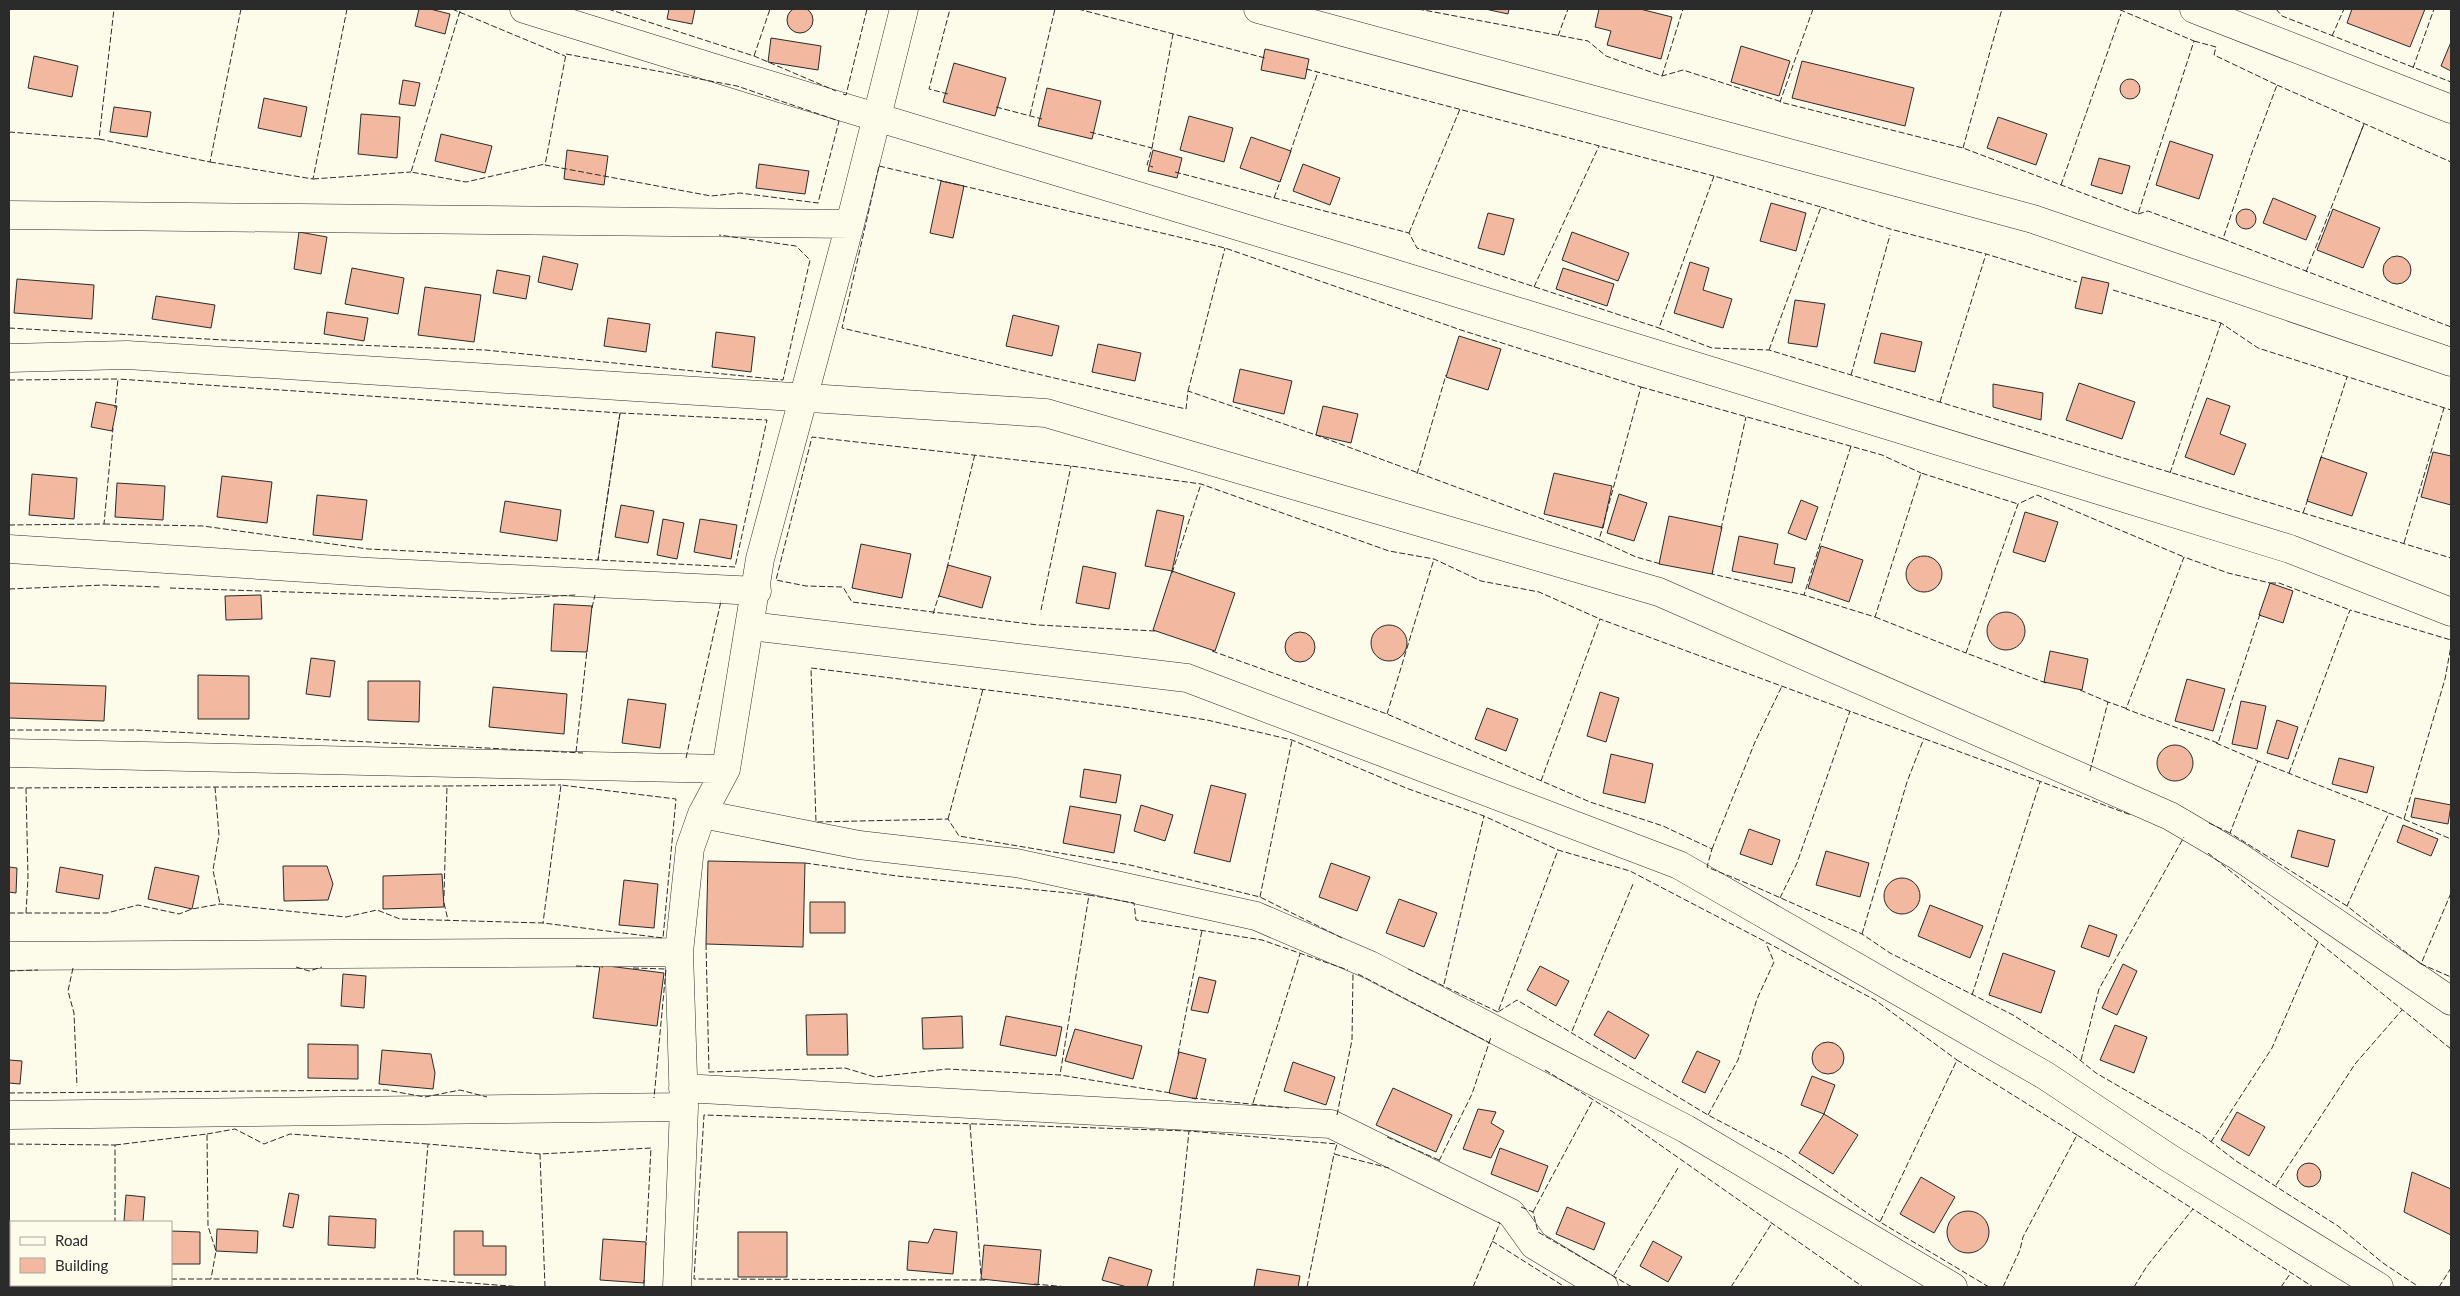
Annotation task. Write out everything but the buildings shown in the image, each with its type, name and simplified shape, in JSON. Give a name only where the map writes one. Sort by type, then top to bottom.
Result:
[{"type":"street","points":[[524,9],[1347,258],[2281,546],[2451,612]]},
{"type":"street","points":[[677,1287],[683,1098],[679,952],[690,848],[702,814],[726,770],[757,591],[760,559],[850,224],[904,9]]},
{"type":"street","points":[[1258,9],[2033,219],[2451,362]]},
{"type":"street","points":[[2194,9],[2451,109]]},
{"type":"street","points":[[9,215],[850,224]]},
{"type":"street","points":[[9,358],[127,355],[1046,413],[1659,592],[2170,816],[2238,856],[2451,1001]]},
{"type":"street","points":[[9,549],[369,572],[757,591]]},
{"type":"street","points":[[750,626],[1187,678],[1679,865],[2046,1076],[2169,1158],[2378,1287]]},
{"type":"street","points":[[9,752],[726,770]]},
{"type":"street","points":[[702,814],[859,845],[1016,862],[1256,916],[1370,965],[1686,1129],[1953,1287]]},
{"type":"street","points":[[9,956],[679,952]]},
{"type":"street","points":[[9,1115],[683,1098],[1331,1124],[1511,1213],[1534,1245],[1604,1287]]},
{"type":"fence","points":[[9,132],[99,139],[114,9]]},
{"type":"fence","points":[[99,139],[210,162],[241,9]]},
{"type":"fence","points":[[210,162],[313,179],[347,9]]},
{"type":"fence","points":[[452,9],[565,56]]},
{"type":"fence","points":[[608,9],[754,56],[836,91]]},
{"type":"fence","points":[[754,56],[770,9]]},
{"type":"fence","points":[[843,94],[846,95],[867,9]]},
{"type":"fence","points":[[948,94],[929,89],[950,9]]},
{"type":"fence","points":[[1030,115],[1055,9]]},
{"type":"fence","points":[[1078,9],[1265,58]]},
{"type":"fence","points":[[1418,9],[1588,41],[1606,56],[1662,76],[1683,70],[1782,102]]},
{"type":"fence","points":[[1558,36],[1568,9]]},
{"type":"fence","points":[[1662,76],[1683,9]]},
{"type":"fence","points":[[1813,9],[1780,102],[1963,148],[2138,214],[2194,41],[2118,9]]},
{"type":"fence","points":[[1963,148],[2002,9]]},
{"type":"fence","points":[[2276,9],[2282,16],[2451,82]]},
{"type":"fence","points":[[2332,36],[2344,9]]},
{"type":"fence","points":[[2413,68],[2434,9]]},
{"type":"fence","points":[[460,11],[411,172],[466,182],[545,164]]},
{"type":"fence","points":[[2061,185],[2121,14]]},
{"type":"fence","points":[[1152,148],[1173,34]]},
{"type":"fence","points":[[2138,214],[2148,211],[2223,239],[2277,85],[2214,55],[2216,47],[2194,41]]},
{"type":"fence","points":[[566,54],[737,86],[839,121],[818,203],[740,193],[711,196],[545,165],[566,54]]},
{"type":"fence","points":[[1306,69],[1714,176]]},
{"type":"fence","points":[[1290,153],[1318,72]]},
{"type":"fence","points":[[2277,85],[2451,162]]},
{"type":"fence","points":[[996,107],[1042,119]]},
{"type":"fence","points":[[1409,233],[1460,109]]},
{"type":"fence","points":[[2306,272],[2364,124],[2345,172]]},
{"type":"fence","points":[[1090,132],[1152,148],[1147,165],[1153,167]]},
{"type":"fence","points":[[1534,287],[1599,146]]},
{"type":"fence","points":[[879,166],[1225,248],[1461,330],[1641,387],[1599,540],[1316,435],[1188,391],[1186,409],[842,328],[879,166]]},
{"type":"fence","points":[[313,179],[411,172]]},
{"type":"fence","points":[[1175,172],[1409,233],[1417,248],[1659,328]]},
{"type":"fence","points":[[1769,350],[1821,207],[1714,176],[1659,328],[1712,348],[1769,350],[2451,558]]},
{"type":"fence","points":[[1274,198],[1281,179]]},
{"type":"fence","points":[[1821,207],[1890,229],[1986,254]]},
{"type":"fence","points":[[9,328],[224,340],[485,350],[783,380],[810,260],[796,246],[719,235]]},
{"type":"fence","points":[[1851,375],[1890,235]]},
{"type":"fence","points":[[2223,239],[2451,327]]},
{"type":"fence","points":[[1188,391],[1225,248]]},
{"type":"fence","points":[[1940,402],[1986,254],[2077,282]]},
{"type":"fence","points":[[2113,290],[2221,323],[2258,348],[2451,410]]},
{"type":"fence","points":[[2170,473],[2221,323]]},
{"type":"fence","points":[[1417,474],[1446,375]]},
{"type":"fence","points":[[2320,461],[2347,377]]},
{"type":"fence","points":[[9,380],[118,379],[115,408]]},
{"type":"fence","points":[[104,524],[203,526],[368,549],[598,560],[620,413],[118,379]]},
{"type":"fence","points":[[1641,387],[1882,455],[1921,473]]},
{"type":"fence","points":[[2404,543],[2444,408]]},
{"type":"fence","points":[[620,413],[767,420],[735,567],[598,560],[620,413]]},
{"type":"fence","points":[[1721,529],[1746,417]]},
{"type":"fence","points":[[9,525],[104,524],[113,428]]},
{"type":"fence","points":[[1155,631],[1038,625],[852,602],[843,587],[806,586],[776,580],[812,437],[1071,466],[1201,484],[1389,551],[1434,559],[1481,581],[1539,592],[1600,619]]},
{"type":"fence","points":[[1851,446],[1804,595],[1875,617],[1921,473],[2018,504]]},
{"type":"fence","points":[[947,568],[975,454]]},
{"type":"fence","points":[[1041,610],[1071,466]]},
{"type":"fence","points":[[1172,573],[1201,484]]},
{"type":"fence","points":[[2046,683],[1966,653],[2018,504],[2037,495],[2184,557]]},
{"type":"fence","points":[[2303,513],[2308,499]]},
{"type":"fence","points":[[1599,540],[1636,557],[1661,564]]},
{"type":"fence","points":[[2260,614],[2218,743],[2126,709],[2184,557],[2228,573],[2270,583]]},
{"type":"fence","points":[[1387,714],[1434,559]]},
{"type":"fence","points":[[1713,571],[1712,574],[1804,595]]},
{"type":"fence","points":[[2270,583],[2279,583],[2350,610]]},
{"type":"fence","points":[[9,589],[104,585],[160,587]]},
{"type":"fence","points":[[170,588],[500,599],[576,595]]},
{"type":"fence","points":[[592,608],[595,595]]},
{"type":"fence","points":[[933,614],[939,595]]},
{"type":"fence","points":[[686,758],[720,601]]},
{"type":"fence","points":[[2289,773],[2350,610],[2451,640]]},
{"type":"fence","points":[[1875,617],[1966,653]]},
{"type":"fence","points":[[1541,781],[1600,619],[2131,815]]},
{"type":"fence","points":[[2404,819],[2445,679],[2451,646]]},
{"type":"fence","points":[[576,752],[587,650]]},
{"type":"fence","points":[[1212,651],[1387,714],[1590,802],[1663,826],[1712,849],[1707,867],[1862,934],[1890,953],[2013,1015],[2070,1052],[2096,1073],[2201,1134],[2236,1161],[2338,1226],[2383,1263],[2419,1287]]},
{"type":"fence","points":[[1342,938],[1260,897],[1130,865],[959,836],[948,819],[816,822],[811,668],[1124,707],[1207,720],[1292,740],[1406,788],[1484,816],[1558,850]]},
{"type":"fence","points":[[1712,849],[1755,742],[1782,686]]},
{"type":"fence","points":[[948,819],[983,689]]},
{"type":"fence","points":[[2080,690],[2108,702]]},
{"type":"fence","points":[[2090,771],[2108,702],[2128,709]]},
{"type":"fence","points":[[1780,898],[1797,863],[1850,711]]},
{"type":"fence","points":[[9,730],[136,730],[583,753]]},
{"type":"fence","points":[[1862,934],[1907,782],[1924,738]]},
{"type":"fence","points":[[1260,897],[1292,740]]},
{"type":"fence","points":[[2216,743],[2258,761]]},
{"type":"fence","points":[[2347,906],[2230,833],[2258,761],[2389,813]]},
{"type":"fence","points":[[1972,995],[2040,782]]},
{"type":"fence","points":[[444,896],[447,786],[561,785]]},
{"type":"fence","points":[[9,913],[107,913],[138,905],[179,914],[192,909],[220,904],[346,917],[377,910],[400,919],[543,923],[663,938],[676,799],[561,785],[543,923]]},
{"type":"fence","points":[[9,788],[447,786]]},
{"type":"fence","points":[[215,787],[219,835],[213,870],[220,904]]},
{"type":"fence","points":[[26,788],[28,878],[26,913]]},
{"type":"fence","points":[[2421,964],[2347,906],[2389,813],[2451,839]]},
{"type":"fence","points":[[1444,984],[1484,816]]},
{"type":"fence","points":[[2209,823],[2230,833]]},
{"type":"fence","points":[[2081,1060],[2099,989],[2184,837]]},
{"type":"fence","points":[[1880,1222],[1786,1156],[1708,1115],[1517,1000],[1498,1012],[1558,850],[1630,871],[1766,942],[1875,1000],[1957,1060]]},
{"type":"fence","points":[[2208,853],[2451,1049]]},
{"type":"fence","points":[[805,863],[897,876],[1089,895],[1060,1075]]},
{"type":"fence","points":[[1572,1031],[1633,884]]},
{"type":"fence","points":[[2451,893],[2421,964],[2451,977]]},
{"type":"fence","points":[[1089,895],[1134,903],[1136,920],[1262,940],[1348,970]]},
{"type":"fence","points":[[444,903],[448,920]]},
{"type":"fence","points":[[1178,1054],[1202,930]]},
{"type":"fence","points":[[2211,1142],[2272,1048],[2318,942]]},
{"type":"fence","points":[[1708,1115],[1738,1060],[1757,999],[1774,962],[1766,943]]},
{"type":"fence","points":[[706,944],[709,1072],[845,1068],[875,1077],[947,1069],[1060,1075],[1171,1093]]},
{"type":"fence","points":[[1253,1103],[1300,954]]},
{"type":"fence","points":[[576,966],[603,967]]},
{"type":"fence","points":[[296,967],[309,971],[322,967]]},
{"type":"fence","points":[[73,968],[68,991],[74,1013],[77,1086]]},
{"type":"fence","points":[[633,968],[666,969],[654,1098]]},
{"type":"fence","points":[[1408,969],[1498,1012]]},
{"type":"fence","points":[[9,971],[38,970]]},
{"type":"fence","points":[[1337,1115],[1352,1040],[1353,972]]},
{"type":"fence","points":[[1358,974],[1490,1043]]},
{"type":"fence","points":[[2276,1185],[2355,1064],[2402,1010]]},
{"type":"fence","points":[[1439,1161],[1472,1094],[1491,1037]]},
{"type":"fence","points":[[1989,1287],[1880,1222],[1957,1060],[2077,1135]]},
{"type":"fence","points":[[1545,1070],[1613,1112],[1863,1287]]},
{"type":"fence","points":[[9,1093],[386,1090],[425,1097],[460,1090],[487,1097]]},
{"type":"fence","points":[[1192,1098],[1289,1108]]},
{"type":"fence","points":[[1533,1212],[1593,1100]]},
{"type":"fence","points":[[985,1280],[694,1279],[704,1115],[1189,1131]]},
{"type":"fence","points":[[970,1124],[981,1275]]},
{"type":"fence","points":[[207,1134],[235,1129],[264,1144],[290,1134],[428,1144]]},
{"type":"fence","points":[[1173,1287],[1189,1131],[1337,1144],[1334,1154]]},
{"type":"fence","points":[[115,1145],[207,1134],[208,1226],[216,1251],[211,1279]]},
{"type":"fence","points":[[2003,1287],[2020,1250],[2023,1237],[2077,1135],[2193,1209]]},
{"type":"fence","points":[[1387,1137],[1439,1160]]},
{"type":"fence","points":[[9,1144],[115,1145],[115,1221]]},
{"type":"fence","points":[[523,1287],[417,1279],[428,1144],[540,1154]]},
{"type":"fence","points":[[545,1287],[540,1154],[651,1148],[646,1245]]},
{"type":"fence","points":[[1307,1287],[1334,1154],[1389,1168]]},
{"type":"fence","points":[[1614,1275],[1678,1168]]},
{"type":"fence","points":[[1521,1207],[1533,1212],[1538,1232],[1632,1287]]},
{"type":"fence","points":[[2134,1287],[2147,1266],[2193,1209],[2313,1287]]},
{"type":"fence","points":[[1473,1287],[1500,1223],[1498,1222]]},
{"type":"fence","points":[[1731,1287],[1772,1223]]},
{"type":"fence","points":[[1492,1241],[1565,1287]]},
{"type":"fence","points":[[2439,1287],[2451,1268]]},
{"type":"fence","points":[[2281,1287],[2290,1274]]},
{"type":"fence","points":[[172,1279],[417,1279]]},
{"type":"fence","points":[[644,1280],[644,1287]]},
{"type":"fence","points":[[1034,1284],[1068,1287]]},
{"type":"fence","points":[[9,1287],[28,1287]]}]
